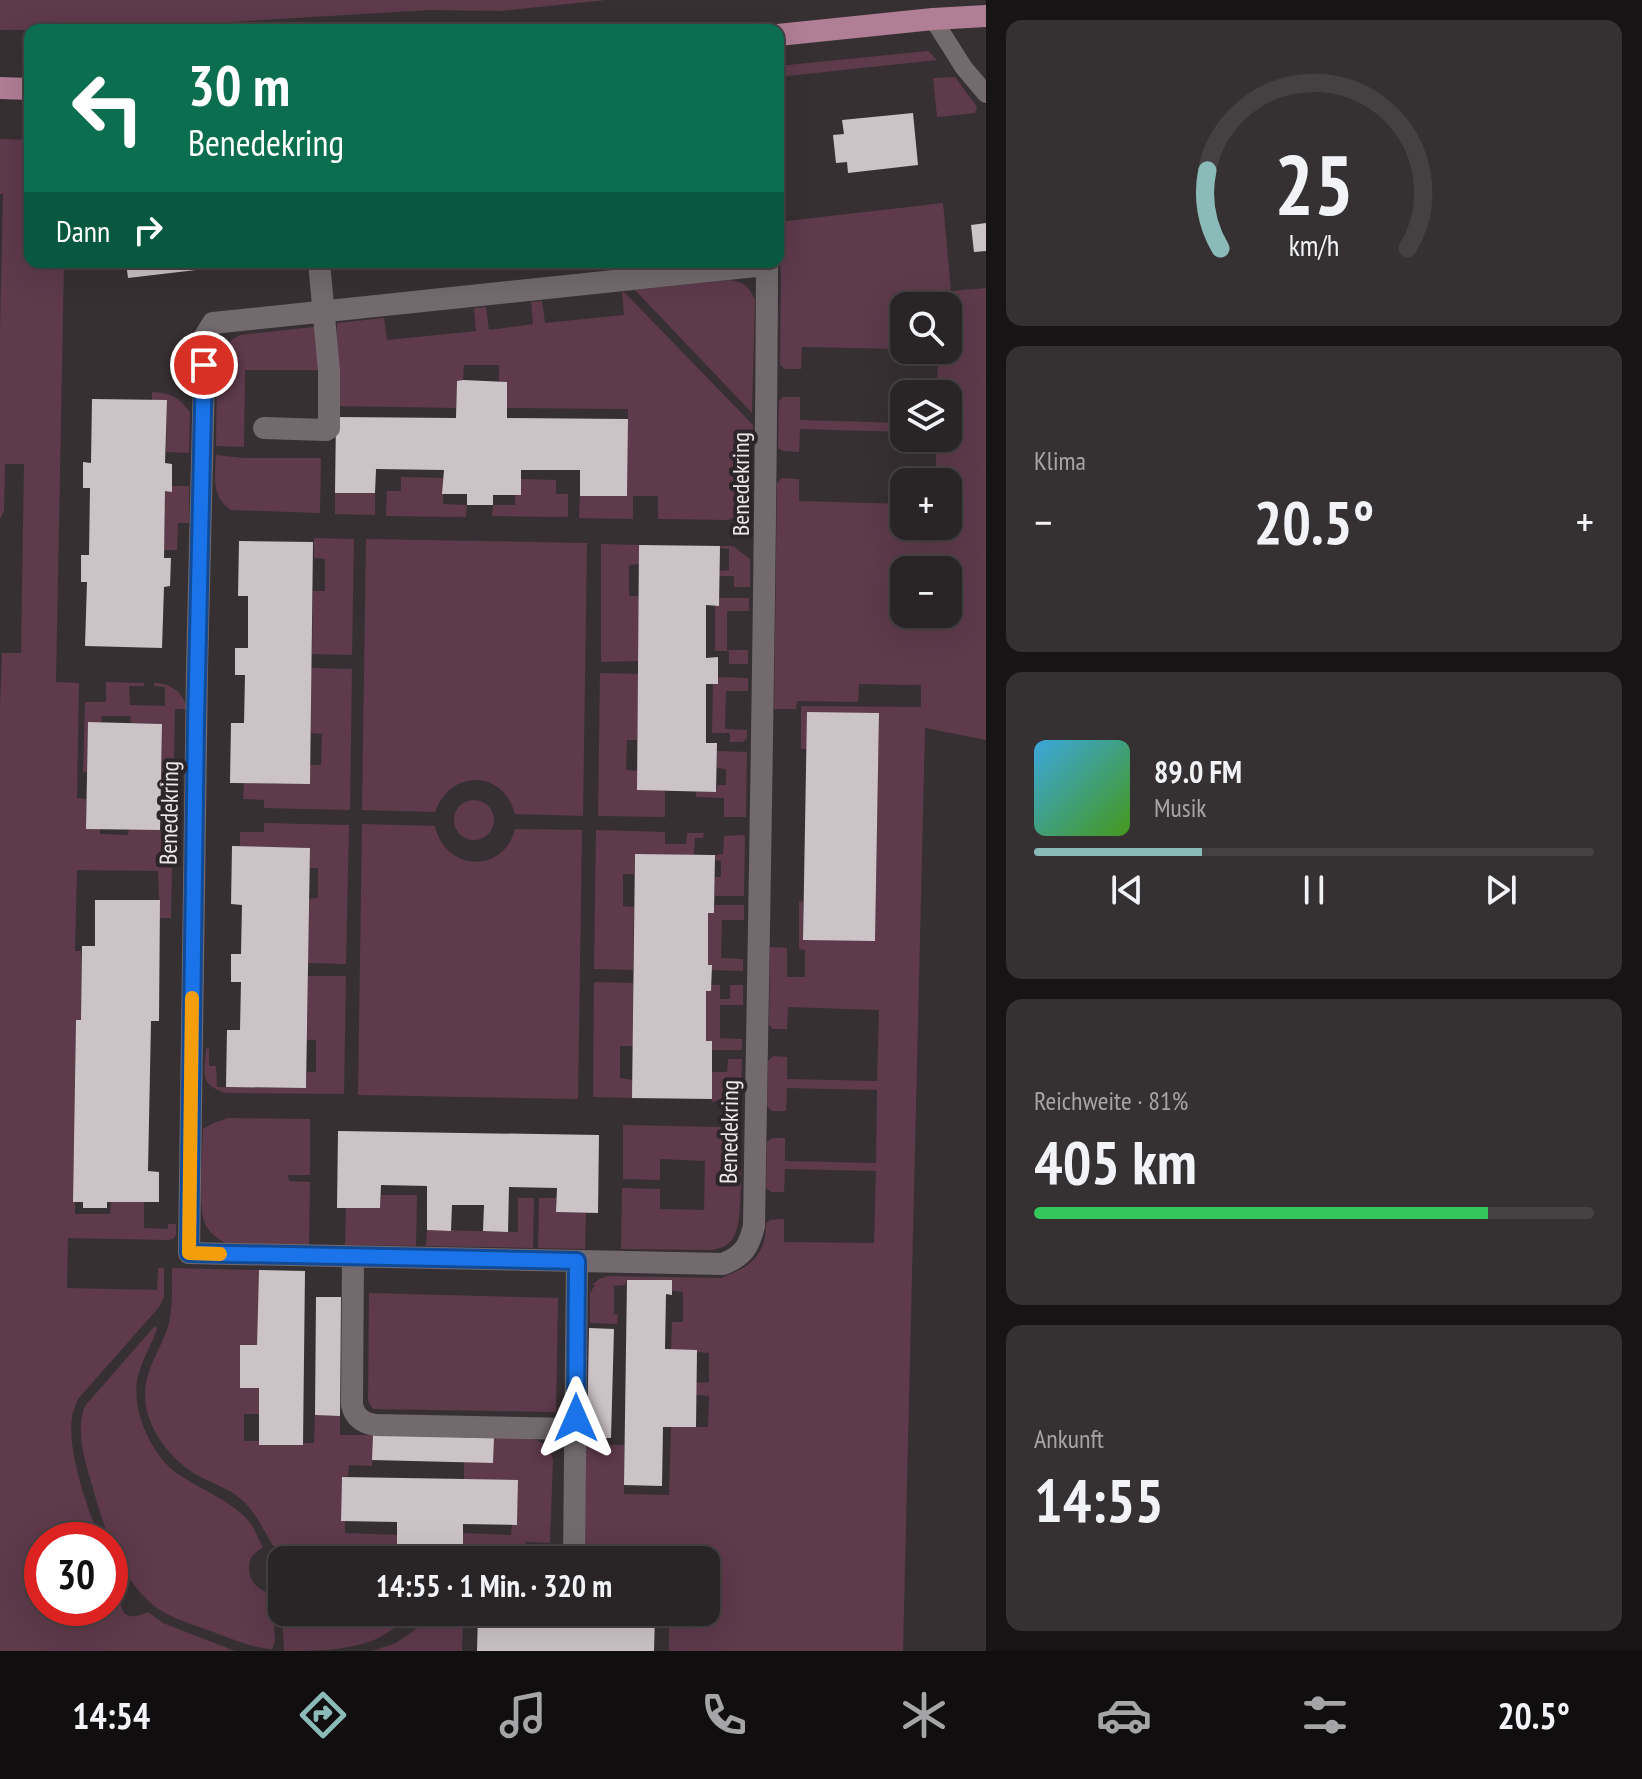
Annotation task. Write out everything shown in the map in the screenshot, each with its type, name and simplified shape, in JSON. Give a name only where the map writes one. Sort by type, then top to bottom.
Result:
[{"type":"main road","points":[[784,34],[986,16]]},
{"type":"main road","points":[[0,88],[24,89]]},
{"type":"street","points":[[264,428],[329,428],[329,371],[320,268]]},
{"type":"street","name":"Benedekring","points":[[729,268],[213,323],[205,336],[189,1253],[723,1264],[742,1253],[750,1242],[754,1226],[767,268]]},
{"type":"street","points":[[353,1257],[352,1405],[359,1419],[376,1425],[576,1429]]},
{"type":"street","points":[[574,1546],[577,1261]]},
{"type":"lane","points":[[933,19],[964,68],[986,94]]},
{"type":"shaded area","points":[[0,0],[606,0],[501,11],[429,10],[198,24],[24,24],[24,30],[0,30]]},
{"type":"shaded area","points":[[928,51],[937,60],[784,76],[784,65]]},
{"type":"shaded area","points":[[955,77],[977,107],[975,113],[937,117],[933,78]]},
{"type":"shaded area","points":[[0,139],[24,140],[24,268],[64,268],[56,682],[79,683],[77,798],[86,799],[86,828],[100,829],[100,834],[128,835],[129,829],[160,830],[172,869],[171,918],[160,918],[158,871],[77,870],[75,951],[81,951],[81,1020],[76,1021],[75,1214],[110,1214],[111,1202],[144,1202],[144,1228],[168,1229],[168,1224],[176,1224],[176,1235],[168,1240],[68,1238],[67,1288],[157,1290],[158,1268],[164,1268],[164,1297],[160,1306],[78,1399],[72,1417],[75,1462],[94,1522],[24,1522],[24,1626],[128,1626],[128,1615],[148,1612],[163,1623],[235,1651],[0,1651],[0,707],[2,653],[21,653],[24,464],[5,464],[4,511],[0,519],[3,194],[0,194]]},
{"type":"shaded area","points":[[943,203],[951,291],[986,288],[986,740],[925,728],[903,1651],[669,1651],[669,1627],[655,1626],[720,1626],[720,1546],[582,1546],[585,1444],[624,1445],[624,1494],[669,1495],[671,1427],[708,1427],[709,1396],[696,1395],[696,1383],[709,1382],[709,1353],[671,1350],[672,1322],[683,1322],[683,1292],[672,1291],[672,1280],[627,1280],[625,1285],[614,1286],[617,1324],[590,1323],[590,1293],[595,1285],[592,1285],[608,1276],[721,1278],[754,1259],[763,1244],[766,1223],[771,1220],[784,1219],[784,1242],[874,1243],[876,1171],[785,1169],[784,1192],[771,1192],[766,1188],[767,1142],[772,1138],[785,1138],[785,1161],[876,1163],[877,1090],[787,1088],[786,1111],[772,1111],[767,1106],[768,1061],[773,1056],[787,1057],[787,1079],[877,1081],[879,1010],[788,1007],[787,1029],[773,1029],[769,1025],[770,947],[787,948],[787,977],[805,977],[805,950],[799,949],[799,901],[803,902],[803,940],[875,940],[879,714],[801,749],[801,706],[921,707],[921,685],[859,684],[858,702],[797,701],[796,709],[774,709],[777,483],[782,478],[799,479],[799,501],[890,504],[890,540],[962,540],[962,468],[936,468],[936,452],[962,452],[962,380],[937,380],[938,364],[962,364],[962,292],[890,292],[890,349],[802,347],[801,369],[785,369],[780,365],[784,221]]},
{"type":"shaded area","points":[[731,280],[746,286],[755,300],[752,413],[635,290]]},
{"type":"shaded area","points":[[622,292],[753,425],[751,500],[736,517],[728,520],[658,519],[658,496],[633,496],[633,519],[579,518],[580,496],[627,495],[628,409],[507,408],[507,382],[499,382],[499,365],[464,365],[463,380],[457,381],[456,408],[336,406],[337,323],[384,318],[387,340],[476,331],[474,308],[486,307],[489,330],[533,324],[531,302],[542,301],[545,323],[624,315]]},
{"type":"shaded area","points":[[322,326],[322,370],[245,370],[244,447],[216,446],[217,358],[224,347],[240,335]]},
{"type":"shaded area","points":[[152,392],[174,397],[190,412],[189,453],[166,452],[167,401],[152,400]]},
{"type":"shaded area","points":[[783,397],[800,397],[800,420],[890,423],[890,432],[800,429],[799,452],[783,451],[778,448],[779,401]]},
{"type":"shaded area","points":[[216,455],[321,458],[320,513],[231,510],[217,493]]},
{"type":"shaded area","points":[[401,477],[443,478],[443,504],[467,505],[466,517],[386,516],[387,491],[401,491]]},
{"type":"shaded area","points":[[521,479],[556,480],[556,494],[568,494],[568,517],[492,516],[493,505],[515,505],[515,495],[521,494]]},
{"type":"shaded area","points":[[172,486],[189,486],[189,523],[178,523],[177,550],[164,550],[165,491],[171,491]]},
{"type":"shaded area","points":[[335,493],[375,493],[375,515],[335,514]]},
{"type":"shaded area","points":[[314,538],[354,539],[352,655],[312,654],[313,591],[325,591],[325,559],[314,558]]},
{"type":"shaded area","points":[[366,539],[587,543],[583,816],[515,814],[509,799],[500,789],[476,780],[452,788],[435,812],[362,810]]},
{"type":"shaded area","points":[[601,544],[639,545],[639,564],[629,565],[629,596],[639,596],[638,661],[601,662]]},
{"type":"shaded area","points":[[720,546],[733,546],[750,559],[750,587],[734,587],[734,576],[719,576],[719,571],[729,570],[729,549]]},
{"type":"shaded area","points":[[719,598],[749,598],[749,611],[727,611],[727,650],[748,650],[748,664],[729,664],[729,651],[715,651],[715,606],[719,605]]},
{"type":"shaded area","points":[[311,668],[352,669],[350,810],[264,808],[264,800],[243,799],[244,783],[310,784],[310,765],[321,765],[322,734],[311,733]]},
{"type":"shaded area","points":[[600,673],[638,674],[637,740],[627,740],[626,770],[638,771],[637,790],[665,791],[665,817],[598,816]]},
{"type":"shaded area","points":[[718,677],[748,678],[748,691],[726,691],[725,729],[747,730],[747,738],[743,742],[730,742],[730,733],[712,733],[713,684],[718,684]]},
{"type":"shaded area","points":[[106,682],[144,683],[144,686],[129,686],[130,705],[165,706],[165,687],[154,686],[154,683],[170,687],[183,698],[186,709],[175,709],[174,764],[185,764],[185,770],[173,770],[173,789],[161,788],[162,724],[131,723],[130,716],[102,716],[101,723],[88,722],[87,772],[83,772],[85,702],[106,702]]},
{"type":"shaded area","points":[[717,751],[747,752],[746,817],[724,817],[724,798],[696,797],[696,792],[716,792],[717,785],[726,785],[726,769],[717,768]]},
{"type":"shaded area","points":[[474,800],[488,806],[494,820],[488,834],[474,840],[460,834],[454,820],[460,806]]},
{"type":"shaded area","points":[[264,823],[349,825],[346,964],[308,963],[309,899],[318,898],[318,868],[310,868],[310,848],[240,846],[240,832],[264,832]]},
{"type":"shaded area","points":[[362,824],[435,826],[450,852],[475,862],[499,854],[509,844],[515,829],[582,830],[578,1099],[358,1095]]},
{"type":"shaded area","points":[[596,830],[665,832],[665,844],[686,844],[687,833],[704,833],[703,838],[695,838],[694,855],[635,854],[634,874],[623,874],[623,906],[634,907],[633,970],[594,969]]},
{"type":"shaded area","points":[[745,835],[744,896],[715,896],[715,877],[721,877],[721,861],[715,860],[715,855],[723,854],[724,836]]},
{"type":"shaded area","points":[[715,905],[744,905],[744,920],[722,920],[721,958],[743,959],[743,971],[711,970],[708,965],[708,913],[714,913]]},
{"type":"shaded area","points":[[308,976],[346,976],[344,1094],[225,1093],[210,1085],[204,1071],[206,1048],[209,1049],[209,1066],[216,1066],[217,1087],[306,1088],[307,1072],[316,1072],[316,1040],[307,1040]]},
{"type":"shaded area","points":[[594,982],[633,983],[633,1046],[620,1046],[620,1078],[632,1080],[632,1098],[593,1097]]},
{"type":"shaded area","points":[[711,985],[720,985],[720,999],[730,999],[730,985],[743,985],[743,1005],[720,1005],[720,1038],[742,1039],[742,1050],[712,1050],[712,1041],[706,1041],[706,991],[711,991]]},
{"type":"shaded area","points":[[728,1059],[742,1059],[741,1089],[712,1102],[712,1072],[727,1072]]},
{"type":"shaded area","points":[[228,1118],[310,1119],[310,1175],[288,1175],[289,1181],[310,1182],[309,1245],[226,1243],[206,1226],[201,1194],[203,1129]]},
{"type":"shaded area","points":[[623,1125],[720,1127],[740,1141],[739,1219],[729,1243],[711,1250],[621,1249],[622,1188],[660,1189],[660,1209],[704,1210],[705,1161],[660,1159],[660,1180],[623,1179]]},
{"type":"shaded area","points":[[381,1195],[417,1195],[416,1246],[345,1245],[346,1208],[380,1208]]},
{"type":"shaded area","points":[[518,1198],[534,1198],[533,1248],[426,1246],[427,1230],[518,1232]]},
{"type":"shaded area","points":[[539,1198],[556,1198],[556,1212],[586,1213],[585,1249],[538,1248]]},
{"type":"shaded area","points":[[172,1268],[259,1270],[257,1345],[240,1387],[259,1388],[259,1414],[244,1414],[244,1441],[259,1441],[259,1445],[314,1443],[315,1415],[340,1416],[340,1435],[373,1435],[372,1466],[349,1465],[348,1476],[342,1477],[341,1521],[345,1521],[345,1533],[397,1535],[397,1546],[273,1546],[238,1496],[178,1461],[154,1429],[145,1392],[151,1365],[169,1323]]},
{"type":"shaded area","points":[[369,1293],[558,1298],[556,1412],[373,1409],[368,1401]]},
{"type":"shaded area","points":[[156,1327],[137,1381],[141,1421],[153,1447],[171,1468],[233,1507],[252,1526],[263,1547],[252,1556],[249,1568],[252,1580],[268,1592],[268,1626],[274,1626],[272,1649],[257,1647],[177,1619],[157,1608],[132,1583],[128,1576],[128,1522],[104,1522],[84,1456],[81,1426],[85,1406]]},
{"type":"shaded area","points":[[494,1438],[530,1438],[545,1445],[553,1460],[550,1543],[526,1542],[526,1546],[463,1546],[463,1533],[511,1535],[512,1525],[517,1525],[518,1480],[464,1479],[464,1462],[493,1463]]},
{"type":"shaded area","points":[[283,1626],[397,1626],[363,1644],[329,1650],[284,1651]]},
{"type":"shaded area","points":[[420,1626],[463,1626],[462,1651],[372,1651],[396,1643]]},
{"type":"building","points":[[913,113],[918,165],[848,173],[847,162],[836,163],[833,135],[844,134],[842,120]]},
{"type":"building","points":[[986,223],[986,251],[974,252],[971,225]]},
{"type":"building","points":[[127,268],[213,268],[128,278]]},
{"type":"building","points":[[457,381],[507,382],[507,418],[628,419],[627,496],[580,496],[580,470],[521,470],[521,495],[493,495],[493,505],[467,505],[467,494],[442,494],[444,470],[376,469],[375,493],[335,493],[336,417],[456,418]]},
{"type":"building","points":[[92,399],[167,400],[165,463],[172,464],[172,492],[165,491],[164,558],[171,558],[170,586],[164,587],[162,648],[85,646],[87,582],[81,582],[81,555],[89,555],[90,488],[83,488],[83,462],[91,463]]},
{"type":"building","points":[[239,541],[313,542],[310,784],[230,783],[231,723],[244,723],[245,675],[235,675],[235,648],[248,648],[248,596],[238,596]]},
{"type":"building","points":[[639,545],[720,546],[719,606],[706,605],[706,658],[718,657],[718,684],[706,684],[706,743],[717,743],[716,792],[637,790]]},
{"type":"building","points":[[807,712],[879,713],[875,941],[803,940]]},
{"type":"building","points":[[88,722],[162,724],[160,830],[86,829]]},
{"type":"building","points":[[232,846],[310,848],[306,1088],[226,1087],[227,1030],[240,1030],[241,982],[231,982],[231,954],[241,954],[242,905],[231,904]]},
{"type":"building","points":[[635,854],[715,855],[714,913],[708,913],[711,991],[706,991],[706,1041],[712,1041],[712,1099],[632,1098]]},
{"type":"building","points":[[95,900],[160,900],[159,1021],[151,1021],[148,1171],[159,1172],[159,1202],[107,1202],[107,1208],[83,1208],[83,1202],[73,1202],[76,1020],[81,1020],[82,946],[95,946]]},
{"type":"building","points":[[338,1131],[599,1135],[598,1213],[556,1212],[557,1188],[509,1187],[508,1232],[483,1231],[484,1205],[452,1205],[451,1231],[427,1230],[427,1186],[381,1185],[380,1208],[337,1208]]},
{"type":"building","points":[[259,1270],[305,1271],[303,1445],[259,1445],[259,1388],[240,1388],[240,1345],[257,1345]]},
{"type":"building","points":[[627,1280],[672,1280],[672,1295],[666,1294],[665,1349],[697,1350],[696,1427],[663,1427],[662,1486],[624,1485]]},
{"type":"building","points":[[316,1297],[341,1297],[340,1416],[315,1415]]},
{"type":"building","points":[[589,1328],[614,1329],[611,1438],[587,1438]]},
{"type":"building","points":[[373,1435],[494,1438],[493,1463],[372,1460]]},
{"type":"building","points":[[342,1477],[518,1480],[517,1525],[463,1524],[463,1546],[397,1546],[397,1522],[341,1521]]},
{"type":"building","points":[[478,1626],[655,1626],[654,1651],[477,1651]]},
{"type":"slow traffic","points":[[192,998],[189,1253],[220,1254]]},
{"type":"route","points":[[204,365],[189,1253],[577,1261],[576,1418]]}]
